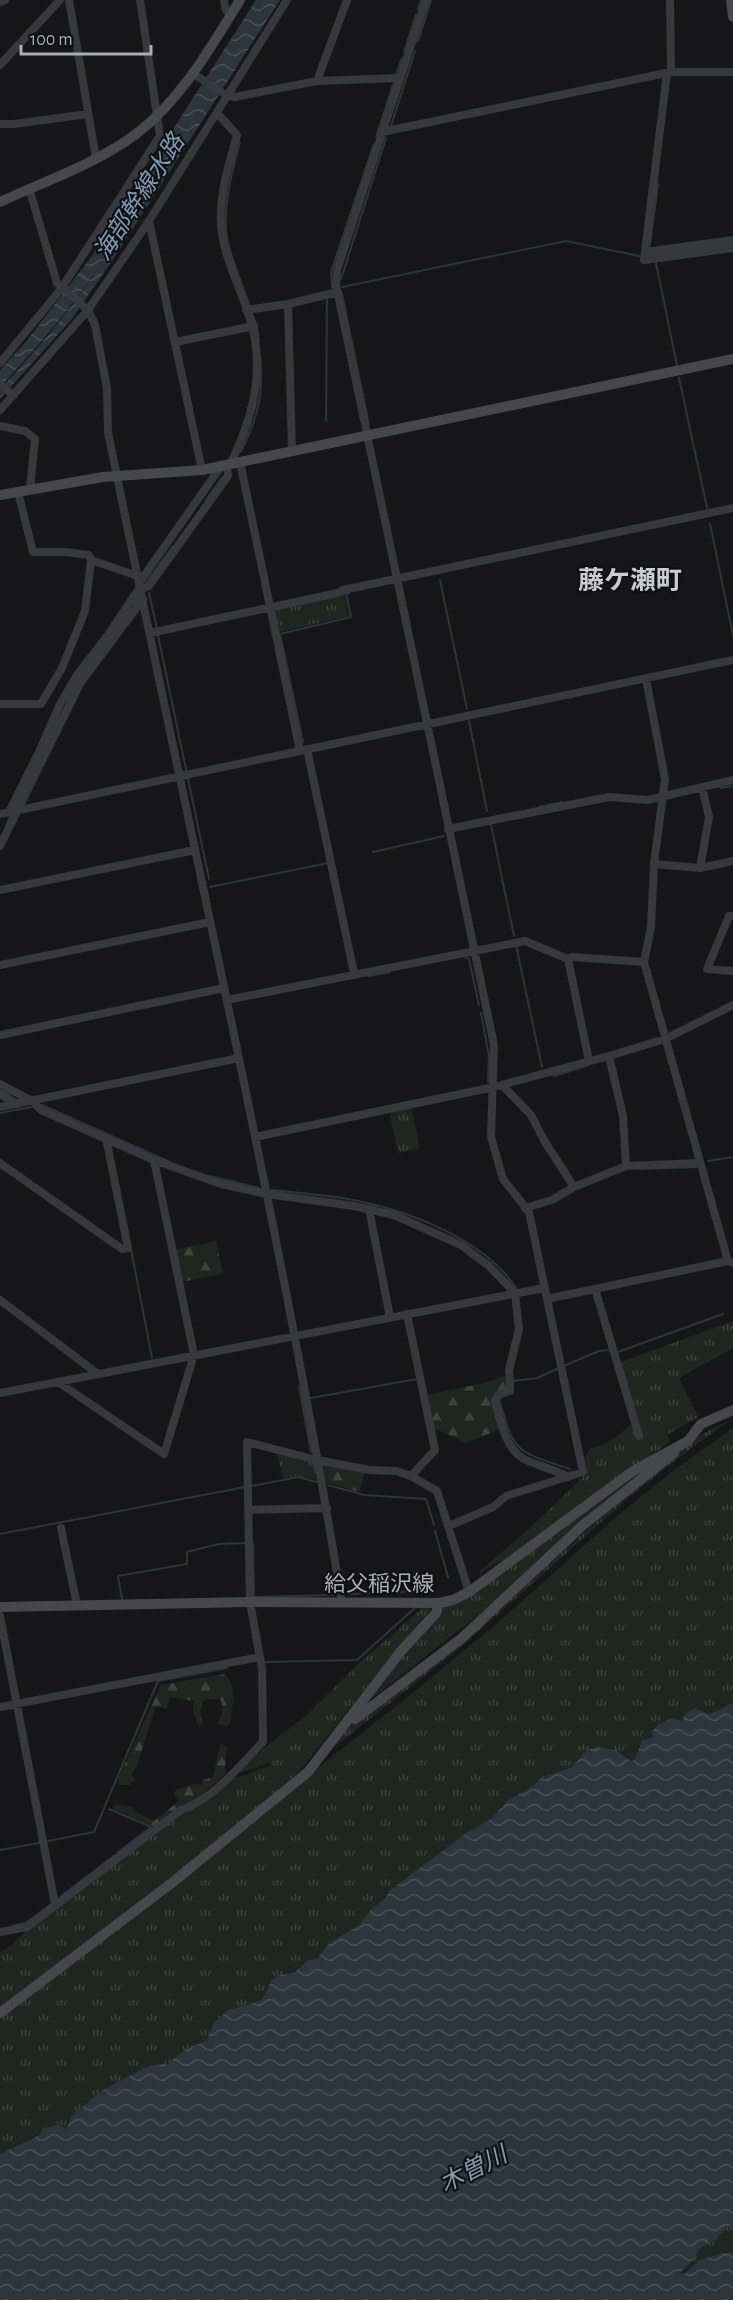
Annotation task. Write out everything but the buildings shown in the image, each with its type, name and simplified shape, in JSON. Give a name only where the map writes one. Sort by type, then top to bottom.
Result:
[{"type":"street","points":[[0,2],[6,0]]},
{"type":"street","points":[[0,64],[60,0]]},
{"type":"street","points":[[69,0],[96,158]]},
{"type":"street","points":[[1,358],[63,290],[160,136],[140,0]]},
{"type":"street","points":[[224,0],[225,8],[231,15]]},
{"type":"street","points":[[0,202],[96,158],[135,134],[158,114],[192,73],[240,0]]},
{"type":"street","points":[[0,410],[86,309],[148,220],[287,0]]},
{"type":"street","points":[[317,81],[347,0]]},
{"type":"street","points":[[426,0],[337,270],[338,292],[494,1045],[498,1086],[491,1137],[503,1179],[529,1212],[583,1472],[506,1496],[493,1507],[449,1526]]},
{"type":"street","points":[[670,0],[669,72],[644,260],[733,248]]},
{"type":"street","points":[[731,0],[733,17]]},
{"type":"street","points":[[382,132],[669,72],[733,72]]},
{"type":"street","points":[[192,73],[226,94],[236,97],[317,81],[400,78]]},
{"type":"street","points":[[4,813],[39,752],[60,704],[77,675],[108,635],[140,584],[230,464],[246,433],[252,412],[257,377],[253,326],[226,249],[221,225],[221,206],[227,170],[237,135],[217,113]]},
{"type":"street","points":[[0,124],[88,114]]},
{"type":"street","points":[[29,189],[57,283],[86,309],[95,325],[107,388],[108,432],[267,1194],[327,1508],[342,1603]]},
{"type":"street","points":[[148,220],[202,470]]},
{"type":"street","points":[[645,252],[733,240]]},
{"type":"street","points":[[246,310],[288,304],[338,292]]},
{"type":"street","points":[[288,304],[292,451]]},
{"type":"street","points":[[175,342],[253,326]]},
{"type":"street","points":[[0,495],[117,476],[202,470],[733,359]]},
{"type":"street","points":[[0,383],[13,395]]},
{"type":"street","points":[[0,426],[26,431],[35,439],[30,489]]},
{"type":"street","points":[[230,464],[271,607],[354,973]]},
{"type":"street","points":[[18,492],[33,552],[89,555],[91,560],[85,611],[62,668],[41,704]]},
{"type":"street","points":[[150,633],[396,578],[733,508]]},
{"type":"street","points":[[91,560],[140,584]]},
{"type":"street","points":[[0,846],[81,682],[143,599]]},
{"type":"street","points":[[4,813],[733,660]]},
{"type":"street","points":[[546,1299],[731,1262],[700,1163],[644,962],[651,927],[654,864],[665,779],[646,679]]},
{"type":"street","points":[[0,704],[60,704]]},
{"type":"street","points":[[448,829],[609,797],[648,800],[733,780]]},
{"type":"street","points":[[700,868],[709,817],[702,787]]},
{"type":"street","points":[[0,890],[195,850]]},
{"type":"street","points":[[654,864],[700,868],[733,861]]},
{"type":"street","points":[[733,916],[729,916],[706,969],[733,971]]},
{"type":"street","points":[[0,965],[210,921]]},
{"type":"street","points":[[227,1000],[354,973],[525,941],[567,959],[572,957],[644,962]]},
{"type":"street","points":[[567,959],[589,1061]]},
{"type":"street","points":[[0,1035],[224,988]]},
{"type":"street","points":[[255,1137],[498,1086],[609,1056],[665,1039],[733,1005]]},
{"type":"street","points":[[609,1056],[623,1116],[626,1166]]},
{"type":"street","points":[[0,1107],[239,1058]]},
{"type":"street","points":[[0,1084],[32,1101],[41,1110],[154,1160],[221,1184],[394,1215],[461,1245],[489,1266],[515,1293],[519,1329],[509,1370],[510,1389],[498,1395],[495,1401],[503,1430],[512,1446],[524,1459],[568,1477]]},
{"type":"street","points":[[498,1086],[531,1115],[545,1142],[574,1187]]},
{"type":"street","points":[[0,1094],[17,1104]]},
{"type":"street","points":[[0,1163],[122,1249],[128,1248],[106,1138]]},
{"type":"street","points":[[58,1382],[164,1454],[194,1355],[154,1160]]},
{"type":"street","points":[[525,1208],[552,1200],[574,1187],[626,1166],[700,1163]]},
{"type":"street","points":[[369,1209],[390,1317]]},
{"type":"street","points":[[0,1393],[544,1288]]},
{"type":"street","points":[[595,1289],[639,1436]]},
{"type":"street","points":[[0,1300],[98,1374]]},
{"type":"street","points":[[407,1314],[435,1450],[411,1476]]},
{"type":"street","name":"給父稲沢線","points":[[0,1607],[250,1602],[439,1603],[453,1600],[469,1592],[633,1471],[688,1441],[701,1424],[733,1410]]},
{"type":"street","points":[[345,1726],[462,1638],[582,1526],[661,1465],[688,1441]]},
{"type":"street","points":[[0,1932],[27,1927],[181,1810],[194,1806],[226,1779],[263,1742],[260,1657],[250,1602],[247,1442],[318,1460],[370,1470],[396,1471],[411,1476],[437,1491],[469,1592]]},
{"type":"street","points":[[249,1510],[327,1508]]},
{"type":"street","points":[[62,1528],[77,1605]]},
{"type":"street","points":[[0,2013],[173,1882],[308,1772],[401,1651],[436,1613],[439,1603]]},
{"type":"street","points":[[0,1616],[55,1904]]},
{"type":"street","points":[[0,1707],[260,1657]]},
{"type":"green space","points":[[344,594],[348,616],[279,632],[275,613],[277,609]]},
{"type":"green space","points":[[411,1108],[420,1148],[398,1153],[390,1116],[392,1112]]},
{"type":"green space","points":[[216,1241],[223,1274],[181,1282],[174,1250]]},
{"type":"green space","points":[[733,1321],[733,1348],[679,1378],[698,1417],[667,1435],[670,1442],[480,1575],[479,1572],[529,1529],[587,1473],[585,1457],[591,1448],[613,1439],[632,1423],[637,1439],[641,1438],[618,1363]]},
{"type":"green space","points":[[503,1376],[508,1378],[508,1389],[497,1394],[501,1429],[465,1443],[441,1431],[433,1430],[426,1395],[493,1381]]},
{"type":"green space","points":[[732,1419],[628,1498],[460,1648],[334,1747],[345,1730],[414,1676],[687,1445]]},
{"type":"green space","points":[[733,1428],[733,1703],[710,1714],[700,1709],[686,1713],[681,1721],[639,1746],[634,1760],[631,1761],[624,1754],[580,1757],[573,1767],[539,1779],[537,1784],[507,1801],[492,1818],[465,1834],[388,1893],[359,1925],[337,1937],[321,1955],[307,1961],[295,1972],[278,1977],[267,1989],[262,2000],[228,2010],[213,2024],[208,2039],[180,2053],[168,2064],[144,2068],[103,2090],[68,2122],[66,2129],[52,2125],[0,2154],[0,2018],[409,1696],[500,1621],[616,1517],[674,1470]]},
{"type":"green space","points":[[277,1453],[312,1462],[316,1480],[298,1476],[283,1478]]},
{"type":"green space","points":[[664,1455],[629,1482],[486,1609],[365,1704],[439,1615],[447,1602]]},
{"type":"green space","points":[[323,1465],[365,1472],[359,1492],[325,1482]]},
{"type":"green space","points":[[417,1603],[432,1606],[304,1766],[284,1786],[174,1875],[0,2007],[0,1953],[30,1927],[229,1778],[240,1777],[271,1765],[269,1762],[237,1773],[268,1745],[306,1716],[353,1669],[421,1609]]},
{"type":"green space","points":[[224,1674],[232,1684],[233,1691],[230,1723],[227,1727],[216,1724],[222,1713],[220,1699],[203,1701],[200,1712],[203,1723],[199,1728],[193,1710],[194,1701],[170,1697],[167,1709],[155,1707],[137,1766],[131,1774],[135,1780],[129,1785],[120,1785],[118,1779],[161,1685]]},
{"type":"green space","points":[[220,1744],[227,1746],[226,1774],[191,1803],[154,1827],[112,1808],[115,1804],[133,1807],[134,1811],[154,1821],[179,1801],[174,1794],[176,1790],[195,1784],[201,1785],[203,1780],[213,1777]]},
{"type":"green space","points":[[733,2225],[733,2253],[707,2257],[680,2274],[694,2259],[700,2248],[717,2239],[724,2229]]},
{"type":"water","name":"海部幹線水路","points":[[256,0],[280,0],[110,264],[71,320],[0,399],[0,389],[49,334],[80,295],[103,261],[78,296],[0,387],[0,370],[25,343],[91,257]],"holes":[[[154,182],[111,249],[140,202]]]},
{"type":"water","name":"木曽川","points":[[733,1703],[733,2225],[724,2229],[717,2239],[700,2248],[694,2259],[680,2273],[684,2274],[700,2260],[722,2253],[733,2253],[733,2300],[0,2300],[0,2154],[39,2135],[43,2128],[57,2125],[66,2129],[71,2117],[103,2090],[144,2068],[168,2064],[180,2053],[208,2039],[213,2024],[228,2010],[262,2000],[271,1981],[277,1976],[295,1972],[307,1961],[318,1958],[329,1943],[359,1925],[390,1890],[465,1834],[492,1818],[507,1801],[536,1784],[539,1779],[572,1767],[587,1750],[597,1747],[616,1750],[631,1761],[634,1760],[642,1741],[653,1737],[652,1732],[658,1724],[673,1718],[681,1721],[686,1713],[695,1708],[710,1714]]},
{"type":"waterway","points":[[418,9],[421,0]]},
{"type":"waterway","points":[[418,41],[431,0]]},
{"type":"waterway","points":[[404,52],[416,15]]},
{"type":"waterway","points":[[391,126],[415,51]]},
{"type":"waterway","points":[[396,75],[402,58]]},
{"type":"waterway","points":[[376,137],[394,82]]},
{"type":"waterway","points":[[341,279],[386,138]]},
{"type":"waterway","points":[[240,142],[229,190],[226,226],[231,255],[249,304]]},
{"type":"waterway","points":[[332,287],[331,272],[374,144]]},
{"type":"waterway","points":[[650,245],[658,184]]},
{"type":"waterway","points":[[342,287],[566,241],[639,256]]},
{"type":"waterway","points":[[649,255],[676,252]]},
{"type":"waterway","points":[[656,263],[677,366]]},
{"type":"waterway","points":[[342,294],[369,425]]},
{"type":"waterway","points":[[326,421],[327,300]]},
{"type":"waterway","points":[[252,313],[259,342]]},
{"type":"waterway","points":[[241,452],[256,416],[261,381],[260,354]]},
{"type":"waterway","points":[[679,378],[707,508]]},
{"type":"waterway","points":[[206,500],[223,476]]},
{"type":"waterway","points":[[710,524],[733,635]]},
{"type":"waterway","points":[[146,582],[173,546]]},
{"type":"waterway","points":[[440,580],[467,709]]},
{"type":"waterway","points":[[149,593],[157,629]]},
{"type":"waterway","points":[[303,742],[280,634],[351,617],[346,593],[349,593]]},
{"type":"waterway","points":[[134,605],[137,599]]},
{"type":"waterway","points":[[158,635],[186,770]]},
{"type":"waterway","points":[[56,725],[73,690]]},
{"type":"waterway","points":[[469,721],[487,811]]},
{"type":"waterway","points":[[188,779],[209,879]]},
{"type":"waterway","points":[[721,788],[733,786]]},
{"type":"waterway","points":[[539,807],[562,802]]},
{"type":"waterway","points":[[6,826],[10,816]]},
{"type":"waterway","points":[[491,825],[514,936]]},
{"type":"waterway","points":[[373,852],[444,836]]},
{"type":"waterway","points":[[210,887],[328,863]]},
{"type":"waterway","points":[[516,945],[542,1067]]},
{"type":"waterway","points":[[463,956],[469,959],[479,1005]]},
{"type":"waterway","points":[[369,976],[390,972]]},
{"type":"waterway","points":[[481,1013],[489,1056],[488,1081]]},
{"type":"waterway","points":[[554,1076],[589,1065]]},
{"type":"waterway","points":[[0,1090],[10,1095]]},
{"type":"waterway","points":[[42,1105],[170,1162]]},
{"type":"waterway","points":[[0,1113],[31,1107]]},
{"type":"waterway","points":[[708,1161],[733,1157]]},
{"type":"waterway","points":[[639,1169],[696,1167]]},
{"type":"waterway","points":[[209,1176],[259,1188]]},
{"type":"waterway","points":[[271,1190],[352,1200],[383,1207],[426,1222],[468,1243],[487,1257],[516,1288]]},
{"type":"waterway","points":[[131,1249],[152,1358]]},
{"type":"waterway","points":[[615,1353],[723,1314]]},
{"type":"waterway","points":[[566,1365],[599,1351],[609,1350]]},
{"type":"waterway","points":[[513,1381],[537,1378],[557,1369]]},
{"type":"waterway","points":[[311,1398],[417,1379]]},
{"type":"waterway","points":[[299,1386],[311,1452]]},
{"type":"waterway","points":[[513,1389],[513,1393],[499,1398],[514,1440],[528,1453],[570,1469]]},
{"type":"waterway","points":[[313,1463],[315,1473]]},
{"type":"waterway","points":[[251,1486],[299,1477],[316,1482]]},
{"type":"waterway","points":[[328,1485],[364,1495],[426,1499],[434,1525]]},
{"type":"waterway","points":[[0,1534],[245,1487]]},
{"type":"waterway","points":[[435,1531],[448,1577]]},
{"type":"waterway","points":[[122,1599],[118,1576],[187,1564],[187,1552],[219,1544],[246,1543]]},
{"type":"waterway","points":[[253,1543],[254,1597],[333,1595]]},
{"type":"waterway","points":[[350,1594],[422,1591]]},
{"type":"waterway","points":[[266,1662],[357,1660],[416,1607]]},
{"type":"waterway","points":[[48,1841],[94,1832],[158,1681],[227,1668]]},
{"type":"waterway","points":[[109,1809],[149,1826]]},
{"type":"waterway","points":[[117,1853],[151,1827]]},
{"type":"waterway","points":[[0,1850],[39,1843]]},
{"type":"waterway","points":[[60,1897],[115,1855]]},
{"type":"waterway","points":[[12,1926],[26,1923],[51,1904]]},
{"type":"district","name":"藤ケ瀬町","points":[[630,580]]}]
